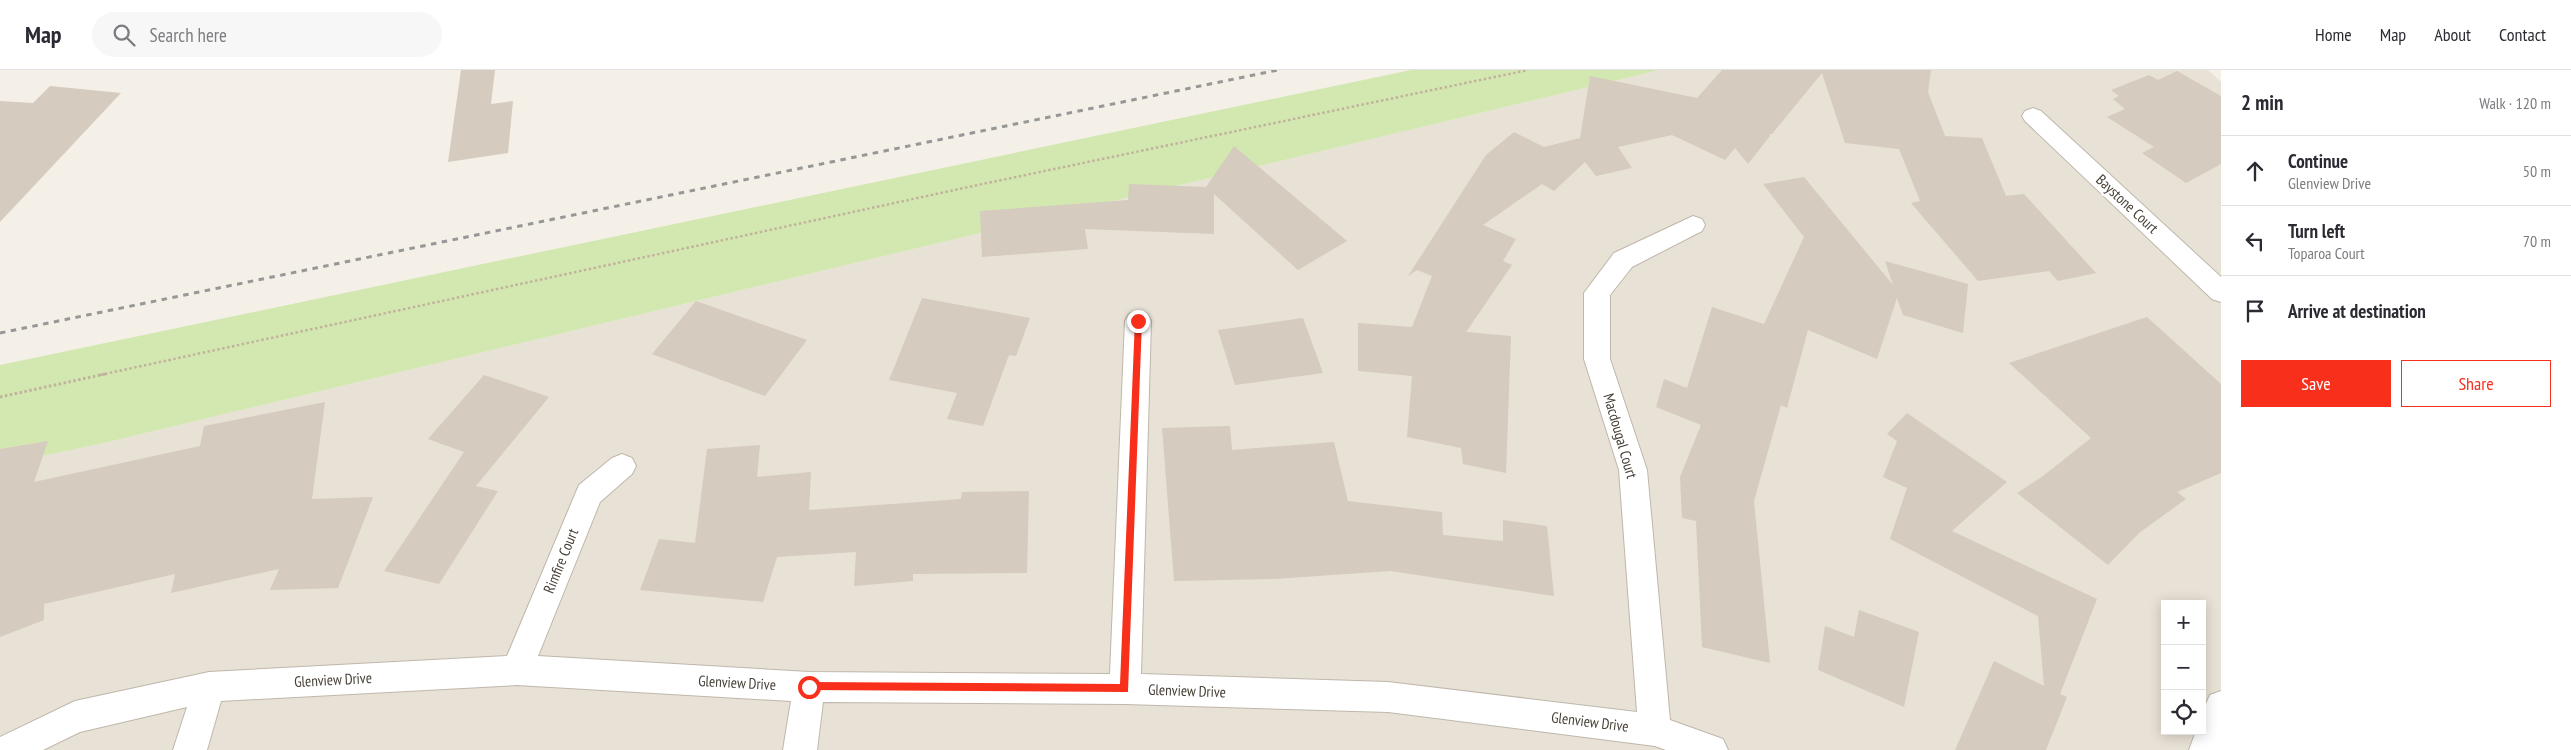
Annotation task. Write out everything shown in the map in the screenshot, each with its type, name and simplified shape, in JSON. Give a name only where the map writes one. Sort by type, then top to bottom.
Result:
[{"type":"street","name":"Baystone Court","points":[[2033,116],[2221,292]]},
{"type":"street","name":"Macdougal Court","points":[[1655,730],[1633,470],[1597,359],[1597,293],[1623,260],[1692,225]]},
{"type":"street","points":[[1125,689],[1138,321]]},
{"type":"street","name":"Rimfire Court","points":[[518,670],[589,494],[622,466]]},
{"type":"street","name":"Glenview Drive","points":[[9,750],[75,717],[209,687],[518,670],[809,687],[1125,689],[1388,697],[1655,730],[1710,750]]},
{"type":"street","points":[[190,750],[209,687]]},
{"type":"street","points":[[800,750],[809,687]]},
{"type":"street","points":[[2206,750],[2221,706]]},
{"type":"path","points":[[0,397],[973,186],[1528,70]]},
{"type":"shaded area","points":[[1660,70],[2208,70],[2221,82],[2221,750],[0,750],[0,465],[104,443]]},
{"type":"green space","points":[[1411,70],[1660,70],[104,443],[0,465],[0,365]]},
{"type":"building","points":[[461,70],[495,70],[491,104],[513,101],[508,153],[448,162]]},
{"type":"building","points":[[1722,70],[1931,70],[1928,92],[1945,136],[1982,138],[2006,196],[2024,194],[2096,273],[2058,281],[2049,271],[1978,281],[1911,203],[1920,201],[1899,149],[1845,143],[1822,73],[1772,134],[1769,134],[1770,136],[1748,164],[1735,148],[1725,160],[1672,135],[1618,147],[1632,168],[1596,176],[1585,162],[1554,191],[1542,184],[1483,225],[1516,239],[1503,261],[1512,265],[1466,332],[1511,336],[1506,473],[1463,464],[1461,448],[1407,437],[1412,376],[1358,371],[1358,323],[1412,327],[1432,276],[1417,270],[1408,276],[1486,155],[1514,132],[1544,147],[1580,138],[1590,76],[1697,98]]},
{"type":"building","points":[[2177,71],[2221,96],[2221,164],[2186,183],[2142,153],[2154,147],[2107,117],[2125,109],[2113,99],[2119,96],[2111,90],[2149,75],[2158,80]]},
{"type":"building","points":[[50,86],[121,93],[0,222],[0,101],[33,103]]},
{"type":"building","points":[[1234,146],[1347,241],[1298,270],[1214,194],[1214,234],[1085,229],[1088,249],[982,257],[980,211],[1128,200],[1129,184],[1206,187]]},
{"type":"building","points":[[1804,177],[1893,285],[1885,261],[1968,284],[1963,333],[1903,315],[1897,298],[1877,359],[1808,330],[1787,408],[1781,405],[1754,501],[1770,663],[1702,647],[1696,521],[1682,518],[1680,477],[1701,425],[1656,407],[1664,379],[1687,388],[1712,307],[1764,324],[1804,237],[1763,184]]},
{"type":"building","points":[[922,298],[1030,318],[1016,356],[1009,355],[983,426],[947,419],[957,393],[889,380]]},
{"type":"building","points":[[696,301],[807,340],[765,396],[652,354]]},
{"type":"building","points":[[2147,317],[2221,384],[2221,473],[2177,492],[2186,499],[2139,533],[2108,565],[2017,493],[2043,476],[2091,438],[2009,363]]},
{"type":"building","points":[[1303,318],[1323,373],[1235,385],[1218,330]]},
{"type":"building","points":[[484,375],[549,397],[476,486],[498,491],[439,584],[384,571],[464,452],[428,439]]},
{"type":"building","points":[[325,402],[312,499],[373,497],[338,588],[270,590],[279,569],[171,593],[175,574],[44,604],[44,620],[0,637],[0,449],[48,441],[34,482],[200,446],[204,426]]},
{"type":"building","points":[[1907,413],[2007,482],[1952,531],[2097,599],[2060,694],[2067,697],[2046,750],[1955,750],[1994,661],[2044,686],[2038,616],[1890,539],[1907,488],[1883,477],[1897,441],[1887,434]]},
{"type":"building","points":[[1230,426],[1232,450],[1334,442],[1348,501],[1442,512],[1443,535],[1503,541],[1503,520],[1547,526],[1554,596],[1391,571],[1274,579],[1174,581],[1162,428]]},
{"type":"building","points":[[760,445],[757,477],[811,472],[809,510],[961,499],[962,492],[1029,491],[1027,573],[913,574],[913,581],[854,586],[856,552],[777,557],[763,602],[640,590],[659,539],[695,543],[707,449]]},
{"type":"building","points":[[1859,610],[1919,632],[1904,707],[1818,670],[1825,626],[1854,637]]},
{"type":"railway","points":[[0,333],[1278,70]]},
{"type":"route","points":[[809,687],[1125,689],[1138,321]]}]
